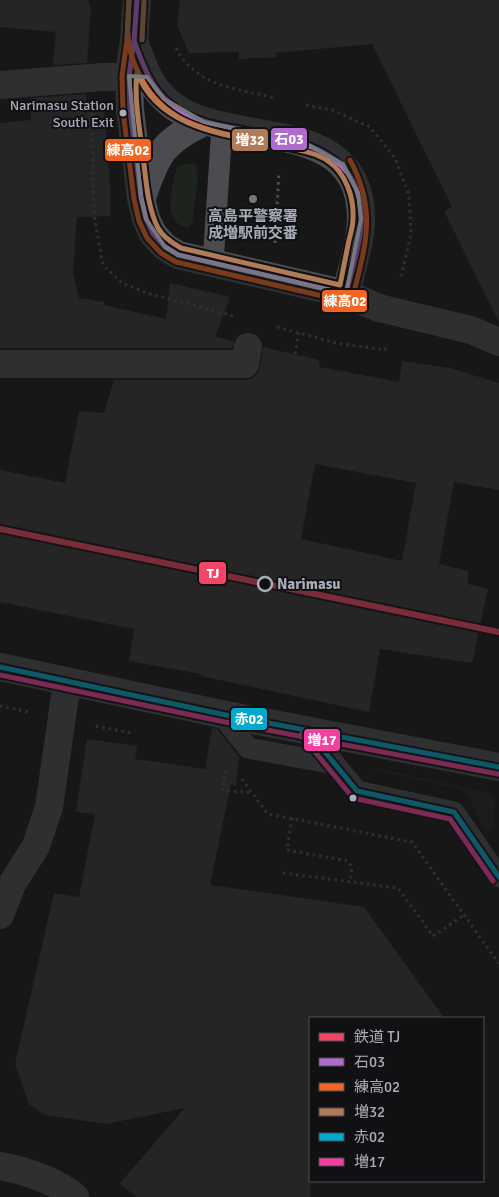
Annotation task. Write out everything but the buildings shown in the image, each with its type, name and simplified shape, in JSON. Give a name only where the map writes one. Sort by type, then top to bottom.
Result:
[{"type":"street","points":[[137,0],[134,41],[138,76],[130,110],[141,198],[146,219],[153,234],[165,247],[178,255],[346,294],[379,308],[471,330],[499,342]]},
{"type":"street","points":[[0,85],[138,76],[182,112],[213,124],[308,144],[331,154],[343,164],[351,177],[358,193],[361,219],[346,294]]},
{"type":"street","points":[[141,198],[153,166],[168,143],[188,130],[213,124]]},
{"type":"street","points":[[0,364],[245,364],[248,347]]},
{"type":"street","points":[[0,667],[222,718],[306,730],[499,767]]},
{"type":"street","points":[[0,915],[12,884],[36,846],[49,807],[66,682]]},
{"type":"street","points":[[0,1166],[19,1169],[65,1188],[75,1197]]},
{"type":"lane","points":[[212,263],[213,124]]},
{"type":"lane","points":[[222,718],[248,748],[335,764]]},
{"type":"lane","points":[[306,730],[357,791],[454,812],[499,877]]},
{"type":"path","points":[[270,276],[275,250],[281,138]]},
{"type":"path","points":[[295,354],[299,333]]},
{"type":"path","points":[[0,706],[136,734]]},
{"type":"path","points":[[237,773],[268,814],[412,842],[499,964]]},
{"type":"path","points":[[225,777],[222,790],[252,793]]},
{"type":"path","points":[[292,818],[286,850],[348,861],[352,867],[350,883]]},
{"type":"path","points":[[283,873],[398,888],[433,936],[464,915]]},
{"type":"highlighted area","points":[[129,76],[147,77],[164,99],[204,122],[307,144],[343,164],[358,193],[361,219],[346,294],[178,255],[165,247],[146,219],[141,198]]},
{"type":"shaded area","points":[[192,163],[197,167],[198,178],[192,224],[187,228],[179,224],[174,218],[170,202],[177,168],[184,164]]},
{"type":"shaded area","points":[[375,768],[490,793],[495,803],[493,828],[489,832],[483,829],[469,796],[460,789],[375,770]]},
{"type":"rail line","name":"TJ","points":[[0,529],[499,632]]},
{"type":"transit line","name":"練高02","points":[[129,0],[127,40],[122,76],[123,111],[134,199],[139,221],[147,238],[161,253],[176,262],[349,301],[353,296],[358,277],[367,227],[364,195],[350,160]]},
{"type":"transit line","name":"増32","points":[[127,40],[129,0]]},
{"type":"transit line","name":"石03","points":[[134,41],[137,0]]},
{"type":"transit line","name":"増32","points":[[142,40],[144,1]]},
{"type":"transit line","name":"練高02","points":[[128,32],[130,49],[137,71],[161,105],[174,115],[204,128],[255,140]]},
{"type":"transit line","name":"石03","points":[[134,41],[144,67],[157,90],[177,109],[194,118],[285,138],[306,145],[325,153],[341,165],[353,181],[360,201],[360,236],[346,294],[178,255],[165,247],[153,234],[146,219],[141,198],[130,110],[129,76],[134,41]]},
{"type":"transit line","name":"増32","points":[[137,72],[147,91],[161,106],[178,118],[198,127],[219,133],[312,153],[328,161],[340,172],[348,187],[353,210],[353,221],[340,285],[181,248],[162,234],[154,219],[147,189],[137,110],[137,72]]},
{"type":"transit line","name":"赤02","points":[[0,667],[221,714],[499,767]]},
{"type":"transit line","name":"増17","points":[[0,675],[220,721],[498,774]]},
{"type":"transit line","name":"赤02","points":[[307,730],[357,791],[454,812],[499,877]]},
{"type":"transit line","name":"増17","points":[[301,735],[353,798],[450,819],[493,881]]},
{"type":"place","name":"Narimasu Station South Exit","points":[[123,113]]},
{"type":"place","name":"高島平警察署 成増駅前交番","points":[[253,199]]},
{"type":"place","name":"Narimasu","points":[[265,584]]}]
